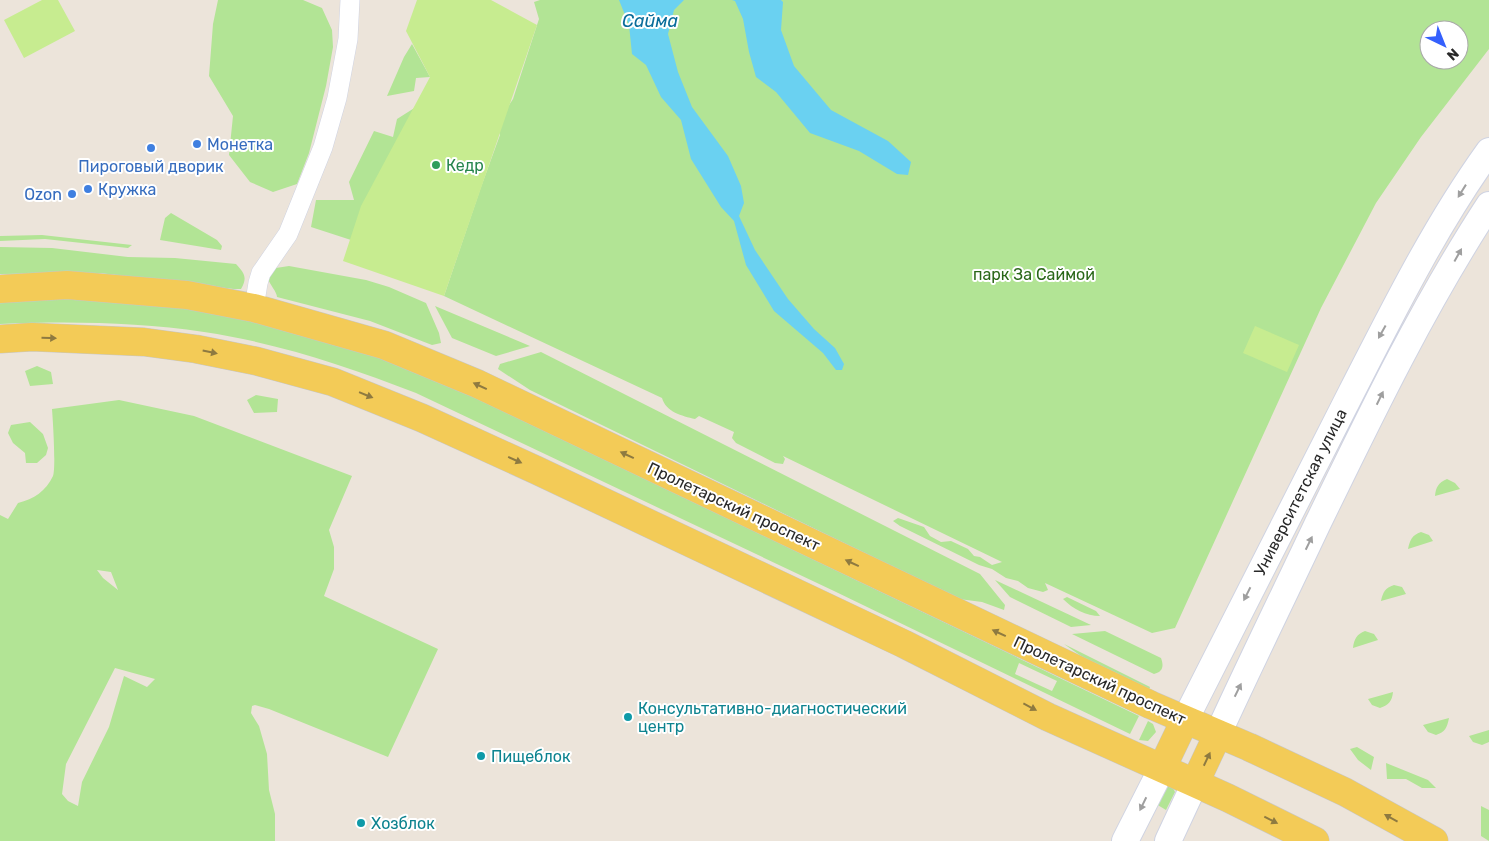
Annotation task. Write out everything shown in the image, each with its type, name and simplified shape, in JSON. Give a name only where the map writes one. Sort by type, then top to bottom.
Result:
[{"type":"main road","name":"Университетская улица","points":[[1125,841],[1250,589],[1376,342],[1443,222],[1489,150]]},
{"type":"main road","name":"Университетская улица","points":[[1168,841],[1338,483],[1402,355],[1468,237],[1489,205]]},
{"type":"main road","name":"Пролетарский проспект","points":[[0,289],[67,286],[187,296],[254,308],[384,345],[478,384],[1124,692],[1345,792],[1434,841]]},
{"type":"main road","points":[[0,339],[32,337],[144,342],[196,349],[256,361],[333,382],[422,418],[536,470],[904,644],[1048,717],[1195,783],[1315,841]]},
{"type":"street","points":[[254,308],[261,273],[288,234],[323,148],[340,81],[348,39],[350,0]]},
{"type":"green space","points":[[42,0],[58,0],[75,31],[24,58],[4,20]]},
{"type":"green space","points":[[218,0],[303,0],[322,8],[332,30],[333,47],[326,86],[309,153],[297,184],[273,192],[250,182],[229,155],[233,116],[209,76],[213,24]]},
{"type":"green space","name":"Кедр","points":[[417,0],[491,0],[537,25],[444,296],[343,261],[361,206],[430,77],[406,31]]},
{"type":"green space","name":"парк За Саймой","points":[[540,0],[1489,0],[1489,49],[1421,137],[1376,203],[1321,308],[1175,628],[1152,633],[1045,583],[1048,590],[1043,592],[1028,588],[1018,581],[1006,578],[992,569],[979,565],[893,521],[898,518],[924,527],[930,536],[941,542],[951,541],[968,549],[974,556],[980,557],[992,565],[1002,562],[783,456],[785,459],[783,464],[775,463],[736,443],[732,438],[734,432],[699,416],[695,419],[675,413],[667,407],[662,398],[444,296],[500,135],[497,124],[513,99],[539,19],[534,2]]},
{"type":"green space","points":[[412,44],[430,77],[416,78],[414,91],[387,96],[404,57]]},
{"type":"green space","points":[[427,100],[351,240],[311,227],[316,200],[354,200],[349,182],[374,131],[393,137],[397,119]]},
{"type":"green space","points":[[171,213],[217,240],[222,246],[221,250],[160,240],[165,218]]},
{"type":"green space","points":[[42,235],[132,245],[128,248],[45,239],[0,241],[0,236]]},
{"type":"green space","points":[[0,247],[52,248],[128,257],[175,258],[236,264],[245,278],[241,289],[234,289],[99,273],[0,274]]},
{"type":"green space","points":[[289,266],[366,280],[389,287],[426,303],[439,333],[441,343],[432,345],[370,321],[277,297],[267,277],[276,268]]},
{"type":"green space","points":[[0,299],[134,299],[249,317],[421,371],[1139,716],[1130,734],[834,591],[416,393],[390,383],[312,356],[258,342],[204,332],[102,323],[0,324]],"holes":[[[1019,663],[1057,681],[1052,691],[1015,674]]]},
{"type":"green space","points":[[435,306],[530,346],[496,356],[452,338]]},
{"type":"green space","points":[[1255,326],[1299,345],[1287,372],[1243,353]]},
{"type":"green space","points":[[541,352],[980,574],[1005,605],[1004,610],[982,602],[959,599],[530,390],[498,369],[500,364]]},
{"type":"green space","points":[[37,366],[51,372],[53,384],[30,386],[25,371]]},
{"type":"green space","points":[[256,395],[278,399],[277,412],[254,413],[247,400]]},
{"type":"green space","points":[[119,400],[194,416],[352,476],[329,530],[334,547],[334,569],[324,596],[438,649],[388,757],[269,709],[255,705],[252,706],[251,713],[259,726],[267,754],[269,790],[275,814],[275,841],[0,841],[0,515],[8,519],[18,503],[39,494],[53,476],[52,409]],"holes":[[[97,570],[111,572],[118,590],[103,578]],[[115,668],[155,679],[147,687],[124,676],[109,727],[82,782],[78,806],[68,801],[62,794],[66,764]]]},
{"type":"green space","points":[[30,422],[43,434],[48,448],[46,455],[37,463],[26,463],[25,453],[13,443],[8,433],[11,425]]},
{"type":"green space","points":[[1447,479],[1455,483],[1460,489],[1435,496],[1438,486]]},
{"type":"green space","points":[[1421,532],[1429,535],[1433,541],[1408,549],[1412,538]]},
{"type":"green space","points":[[995,580],[1091,625],[1071,627],[1010,597]]},
{"type":"green space","points":[[1394,585],[1402,587],[1406,594],[1381,601],[1385,591]]},
{"type":"green space","points":[[1067,597],[1096,611],[1100,616],[1090,615],[1075,609],[1063,599]]},
{"type":"green space","points":[[1105,631],[1161,658],[1161,670],[1154,674],[1072,634]]},
{"type":"green space","points":[[1365,631],[1374,634],[1378,640],[1353,648],[1356,637]]},
{"type":"green space","points":[[1064,644],[1150,687],[1147,694],[1098,668]]},
{"type":"green space","points":[[1393,692],[1390,702],[1380,708],[1372,705],[1368,699]]},
{"type":"green space","points":[[1449,718],[1445,729],[1436,735],[1428,732],[1423,725]]},
{"type":"green space","points":[[1148,721],[1153,724],[1156,732],[1148,741],[1139,740]]},
{"type":"green space","points":[[1489,730],[1489,742],[1482,745],[1473,742],[1469,736]]},
{"type":"green space","points":[[1357,747],[1374,757],[1371,770],[1358,760],[1350,749]]},
{"type":"green space","points":[[1386,763],[1428,780],[1436,788],[1422,788],[1406,779],[1387,779]]},
{"type":"green space","points":[[1170,786],[1175,792],[1166,810],[1156,804],[1165,788]]},
{"type":"green space","points":[[1481,806],[1489,810],[1489,841],[1481,836]]},
{"type":"water","name":"Сайма","points":[[619,0],[684,0],[674,10],[668,34],[678,72],[692,107],[728,156],[741,186],[744,203],[739,216],[755,250],[788,299],[814,329],[835,348],[844,364],[842,370],[836,370],[823,353],[774,311],[746,265],[734,221],[721,207],[691,159],[681,120],[661,97],[646,65],[632,54],[629,25]]},
{"type":"water","points":[[732,0],[781,0],[783,2],[781,30],[794,66],[831,110],[888,141],[911,162],[908,175],[897,174],[859,151],[810,133],[776,92],[756,77],[743,19],[735,1]]},
{"type":"place","name":"Монетка","points":[[197,144]]},
{"type":"place","name":"Пироговый дворик","points":[[151,148]]},
{"type":"place","name":"Кедр","points":[[436,165]]},
{"type":"place","name":"Кружка","points":[[88,189]]},
{"type":"place","name":"Ozon","points":[[72,194]]},
{"type":"place","name":"Консультативно-диагностический центр","points":[[628,717]]},
{"type":"place","name":"Пищеблок","points":[[481,756]]},
{"type":"place","name":"Хозблок","points":[[361,823]]}]
